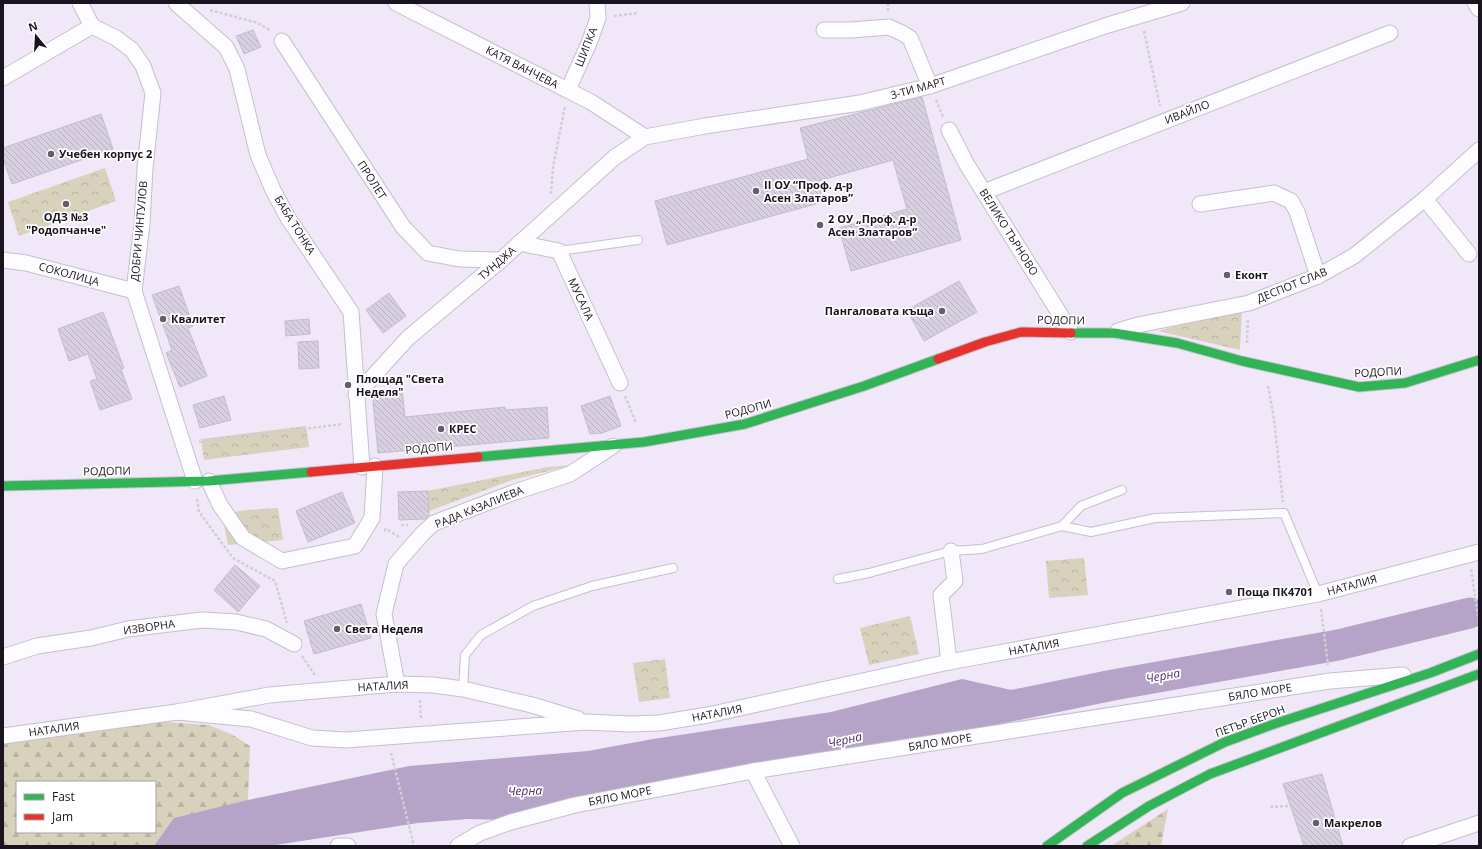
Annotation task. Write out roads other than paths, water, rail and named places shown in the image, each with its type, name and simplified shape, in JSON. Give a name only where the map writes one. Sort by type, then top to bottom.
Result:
[{"type":"street","points":[[3,78],[92,26],[80,3]]},
{"type":"street","name":"БАБА ТОНКА","points":[[176,3],[226,47],[237,69],[258,155],[273,190],[288,218],[351,312],[358,423],[369,466],[372,518],[355,546],[282,561],[243,538],[202,481]]},
{"type":"street","name":"КАТЯ ВАНЧЕВА","points":[[396,3],[591,102],[645,136]]},
{"type":"street","name":"ШИПКА","points":[[568,90],[589,43],[598,18],[597,3]]},
{"type":"street","name":"3-ТИ МАРТ","points":[[645,136],[860,103],[930,86],[1140,15],[1182,3]]},
{"type":"street","points":[[1475,3],[1479,8]]},
{"type":"street","name":"ДОБРИ ЧИНТУЛОВ","points":[[92,26],[116,38],[132,50],[143,66],[153,93],[144,168],[142,224],[134,291],[184,444],[202,481]]},
{"type":"street","points":[[824,30],[851,30],[889,27],[910,38],[930,86]]},
{"type":"street","name":"ИВАЙЛО","points":[[984,192],[1390,33]]},
{"type":"street","name":"ПРОЛЕТ","points":[[282,41],[403,227],[428,253],[459,259],[501,260]]},
{"type":"street","name":"ВЕЛИКО ТЪРНОВО","points":[[949,130],[967,165],[1070,332]]},
{"type":"street","name":"ТУНДЖА","points":[[356,395],[408,338],[501,260],[615,157],[645,136]]},
{"type":"street","name":"ДЕСПОТ СЛАВ","points":[[1114,333],[1138,325],[1250,302],[1318,276],[1354,256],[1426,199],[1479,150]]},
{"type":"street","points":[[1200,204],[1274,193],[1291,201],[1297,212],[1318,276]]},
{"type":"street","points":[[1426,199],[1469,254]]},
{"type":"street","points":[[519,243],[559,251]]},
{"type":"street","name":"МУСАЛА","points":[[559,251],[620,383]]},
{"type":"street","name":"СОКОЛИЦА","points":[[3,260],[26,263],[134,291]]},
{"type":"street","name":"РОДОПИ","points":[[3,486],[202,481],[618,443],[644,442],[745,424],[864,386],[985,342],[1021,332],[1114,333],[1177,343],[1242,361],[1358,387],[1405,383],[1479,360]]},
{"type":"street","name":"РАДА КАЗАЛИЕВА","points":[[397,684],[384,614],[396,564],[422,534],[434,523],[515,492],[570,474],[618,443]]},
{"type":"street","points":[[949,662],[941,595],[955,581],[951,552]]},
{"type":"street","name":"НАТАЛИЯ","points":[[177,712],[251,719],[264,722],[299,735],[328,740],[346,740],[586,722],[617,724],[659,723],[708,715],[949,662],[1318,594],[1474,554]]},
{"type":"street","name":"ИЗВОРНА","points":[[3,657],[37,646],[91,638],[128,629],[202,620],[236,622],[266,629],[294,644]]},
{"type":"street","name":"ПЕТЪР БЕРОН","points":[[1047,846],[1122,793],[1200,754],[1253,731],[1430,673],[1479,654]]},
{"type":"street","name":"БЯЛО МОРЕ","points":[[458,846],[480,833],[504,824],[568,807],[754,771],[1330,681],[1430,673]]},
{"type":"street","points":[[1087,846],[1149,806],[1260,748],[1479,674]]},
{"type":"street","name":"НАТАЛИЯ","points":[[3,736],[177,712],[251,698],[325,689],[397,684],[433,685],[463,689],[532,705],[586,722]]},
{"type":"street","points":[[1253,731],[1260,748]]},
{"type":"street","points":[[754,771],[792,846]]},
{"type":"street","points":[[1410,846],[1479,823]]},
{"type":"street","points":[[338,846],[348,846]]},
{"type":"lane","points":[[559,251],[638,240]]},
{"type":"lane","points":[[1062,526],[1080,506],[1122,490]]},
{"type":"lane","points":[[838,579],[869,573],[951,552],[982,549],[1062,526],[1091,532],[1155,518],[1284,513],[1318,594]]},
{"type":"lane","points":[[463,689],[465,655],[480,634],[533,606],[592,586],[673,568]]},
{"type":"water","points":[[962,679],[1016,691],[934,717],[620,769],[584,796],[509,820],[468,819],[418,823],[269,846],[154,846],[174,818],[248,800],[409,766],[588,751],[653,739],[831,712]]},
{"type":"waterway","name":"Черна","points":[[558,790],[574,789],[771,755],[1113,685],[1338,645],[1470,613]]},
{"type":"place","name":"Учебен корпус 2","points":[[51,154]]},
{"type":"place","name":"II ОУ “Проф. д-р Асен Златаров”","points":[[756,191]]},
{"type":"place","name":"ОДЗ №3 \"Родопчанче\"","points":[[66,204]]},
{"type":"place","name":"2 ОУ „Проф. д-р Асен Златаров“","points":[[820,225]]},
{"type":"place","name":"Еконт","points":[[1227,275]]},
{"type":"place","name":"Пангаловата къща","points":[[942,311]]},
{"type":"place","name":"Квалитет","points":[[163,319]]},
{"type":"place","name":"Площад \"Света Неделя\"","points":[[348,385]]},
{"type":"place","name":"КРЕС","points":[[441,429]]},
{"type":"place","name":"Поща ПК4701","points":[[1229,592]]},
{"type":"place","name":"Света Неделя","points":[[337,629]]},
{"type":"place","name":"Макрелов","points":[[1316,823]]}]
